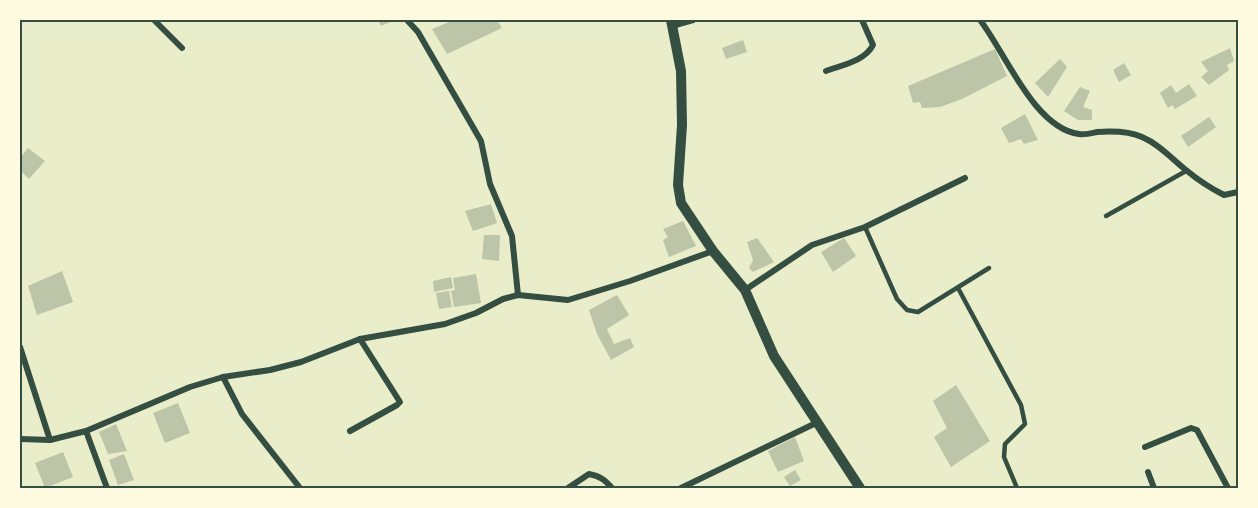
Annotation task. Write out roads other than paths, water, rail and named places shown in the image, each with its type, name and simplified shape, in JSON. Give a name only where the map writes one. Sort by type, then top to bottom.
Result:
[{"type":"street","points":[[154,20],[182,48]]},
{"type":"street","points":[[407,20],[418,32],[481,141],[490,184],[512,236],[518,295]]},
{"type":"street","points":[[693,20],[672,23],[681,71],[682,125],[678,185],[681,202],[713,251],[745,290],[774,356],[856,487]]},
{"type":"street","points":[[826,71],[862,58],[870,51],[873,45],[862,20]]},
{"type":"street","points":[[980,20],[1039,109],[1059,126],[1079,134],[1106,132],[1127,133],[1143,137],[1207,186],[1224,195],[1239,192]]},
{"type":"street","points":[[745,290],[812,245],[865,226],[965,178]]},
{"type":"street","points":[[20,439],[50,440],[86,431],[190,387],[223,377],[270,370],[301,362],[360,339],[445,324],[476,313],[503,299],[518,295],[567,300],[630,281],[713,251]]},
{"type":"street","points":[[350,431],[400,402],[360,339]]},
{"type":"street","points":[[20,347],[50,440]]},
{"type":"street","points":[[223,377],[242,414],[300,489]]},
{"type":"street","points":[[681,489],[816,423]]},
{"type":"street","points":[[1145,447],[1191,428],[1197,430],[1228,489]]},
{"type":"street","points":[[86,431],[107,489]]},
{"type":"street","points":[[1148,472],[1154,489]]},
{"type":"street","points":[[568,489],[589,474],[604,480],[612,489]]},
{"type":"lane","points":[[1106,216],[1186,171]]},
{"type":"lane","points":[[865,226],[897,299],[906,310],[918,312],[989,268]]},
{"type":"lane","points":[[958,288],[1021,405],[1025,424],[1005,444],[1004,457],[1017,489]]}]
